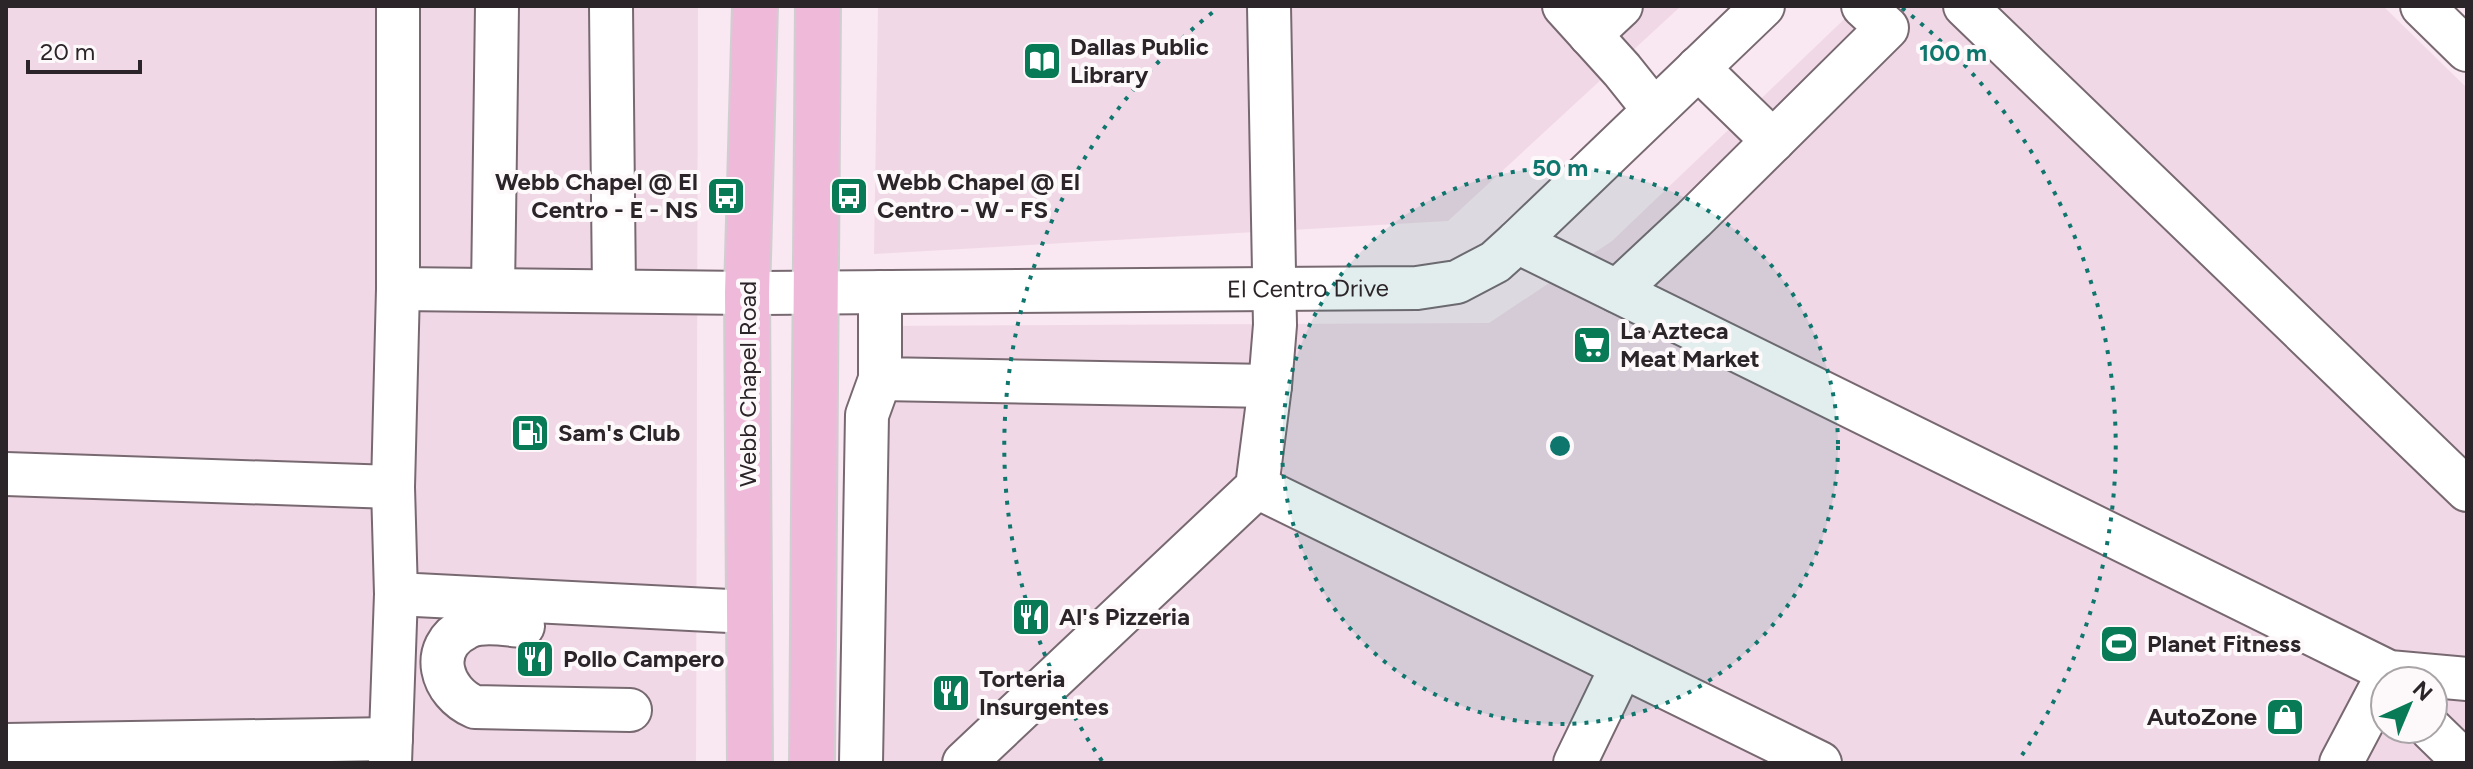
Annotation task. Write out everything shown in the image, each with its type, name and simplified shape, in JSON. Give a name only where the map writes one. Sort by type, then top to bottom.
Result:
[{"type":"main road","name":"Webb Chapel Road","points":[[750,763],[747,293],[755,6]]},
{"type":"main road","points":[[812,763],[818,6]]},
{"type":"street","points":[[6,745],[390,751],[396,594],[393,487],[398,289],[398,6]]},
{"type":"street","points":[[493,290],[497,6]]},
{"type":"street","points":[[611,6],[614,291]]},
{"type":"street","points":[[964,763],[1257,487],[1275,325],[1269,6]]},
{"type":"street","points":[[1621,6],[1577,20],[1654,110]]},
{"type":"street","name":"El Centro Drive","points":[[398,289],[815,293],[1417,288],[1457,282],[1495,262],[1763,6]]},
{"type":"street","points":[[1617,291],[1887,28],[1863,6]]},
{"type":"street","points":[[1965,6],[2467,490]]},
{"type":"street","points":[[2422,6],[2467,50]]},
{"type":"street","points":[[1698,68],[1773,141]]},
{"type":"street","points":[[1517,242],[2370,665]]},
{"type":"street","points":[[861,763],[867,415],[880,379],[880,292]]},
{"type":"street","points":[[880,379],[1270,386]]},
{"type":"street","points":[[6,474],[393,487]]},
{"type":"street","points":[[1257,487],[1820,763]]},
{"type":"street","points":[[396,594],[749,612]]},
{"type":"street","points":[[593,604],[531,626],[478,623],[464,628],[453,637],[446,650],[442,664],[444,678],[451,691],[475,707],[630,710]]},
{"type":"street","points":[[1575,763],[1622,666]]},
{"type":"street","points":[[2341,763],[2369,715]]},
{"type":"street","points":[[2447,745],[2466,763]]},
{"type":"shaded area","points":[[6,6],[698,6],[696,763],[6,763]]},
{"type":"shaded area","points":[[878,6],[1681,6],[1448,221],[874,254]]},
{"type":"shaded area","points":[[1858,6],[2383,6],[2467,88],[2467,763],[865,763],[873,326],[1489,323],[1612,241]]},
{"type":"place","name":"Dallas Public Library","points":[[1042,61]]},
{"type":"place","name":"Webb Chapel @ El Centro - E - NS","points":[[726,196]]},
{"type":"place","name":"Webb Chapel @ El Centro - W - FS","points":[[849,196]]},
{"type":"place","name":"La Azteca Meat Market","points":[[1592,345]]},
{"type":"place","name":"Sam's Club","points":[[530,433]]},
{"type":"place","name":"Al's Pizzeria","points":[[1031,617]]},
{"type":"place","name":"Planet Fitness","points":[[2119,644]]},
{"type":"place","name":"Pollo Campero","points":[[535,659]]},
{"type":"place","name":"Torteria Insurgentes","points":[[951,693]]},
{"type":"place","name":"AutoZone","points":[[2285,717]]}]
